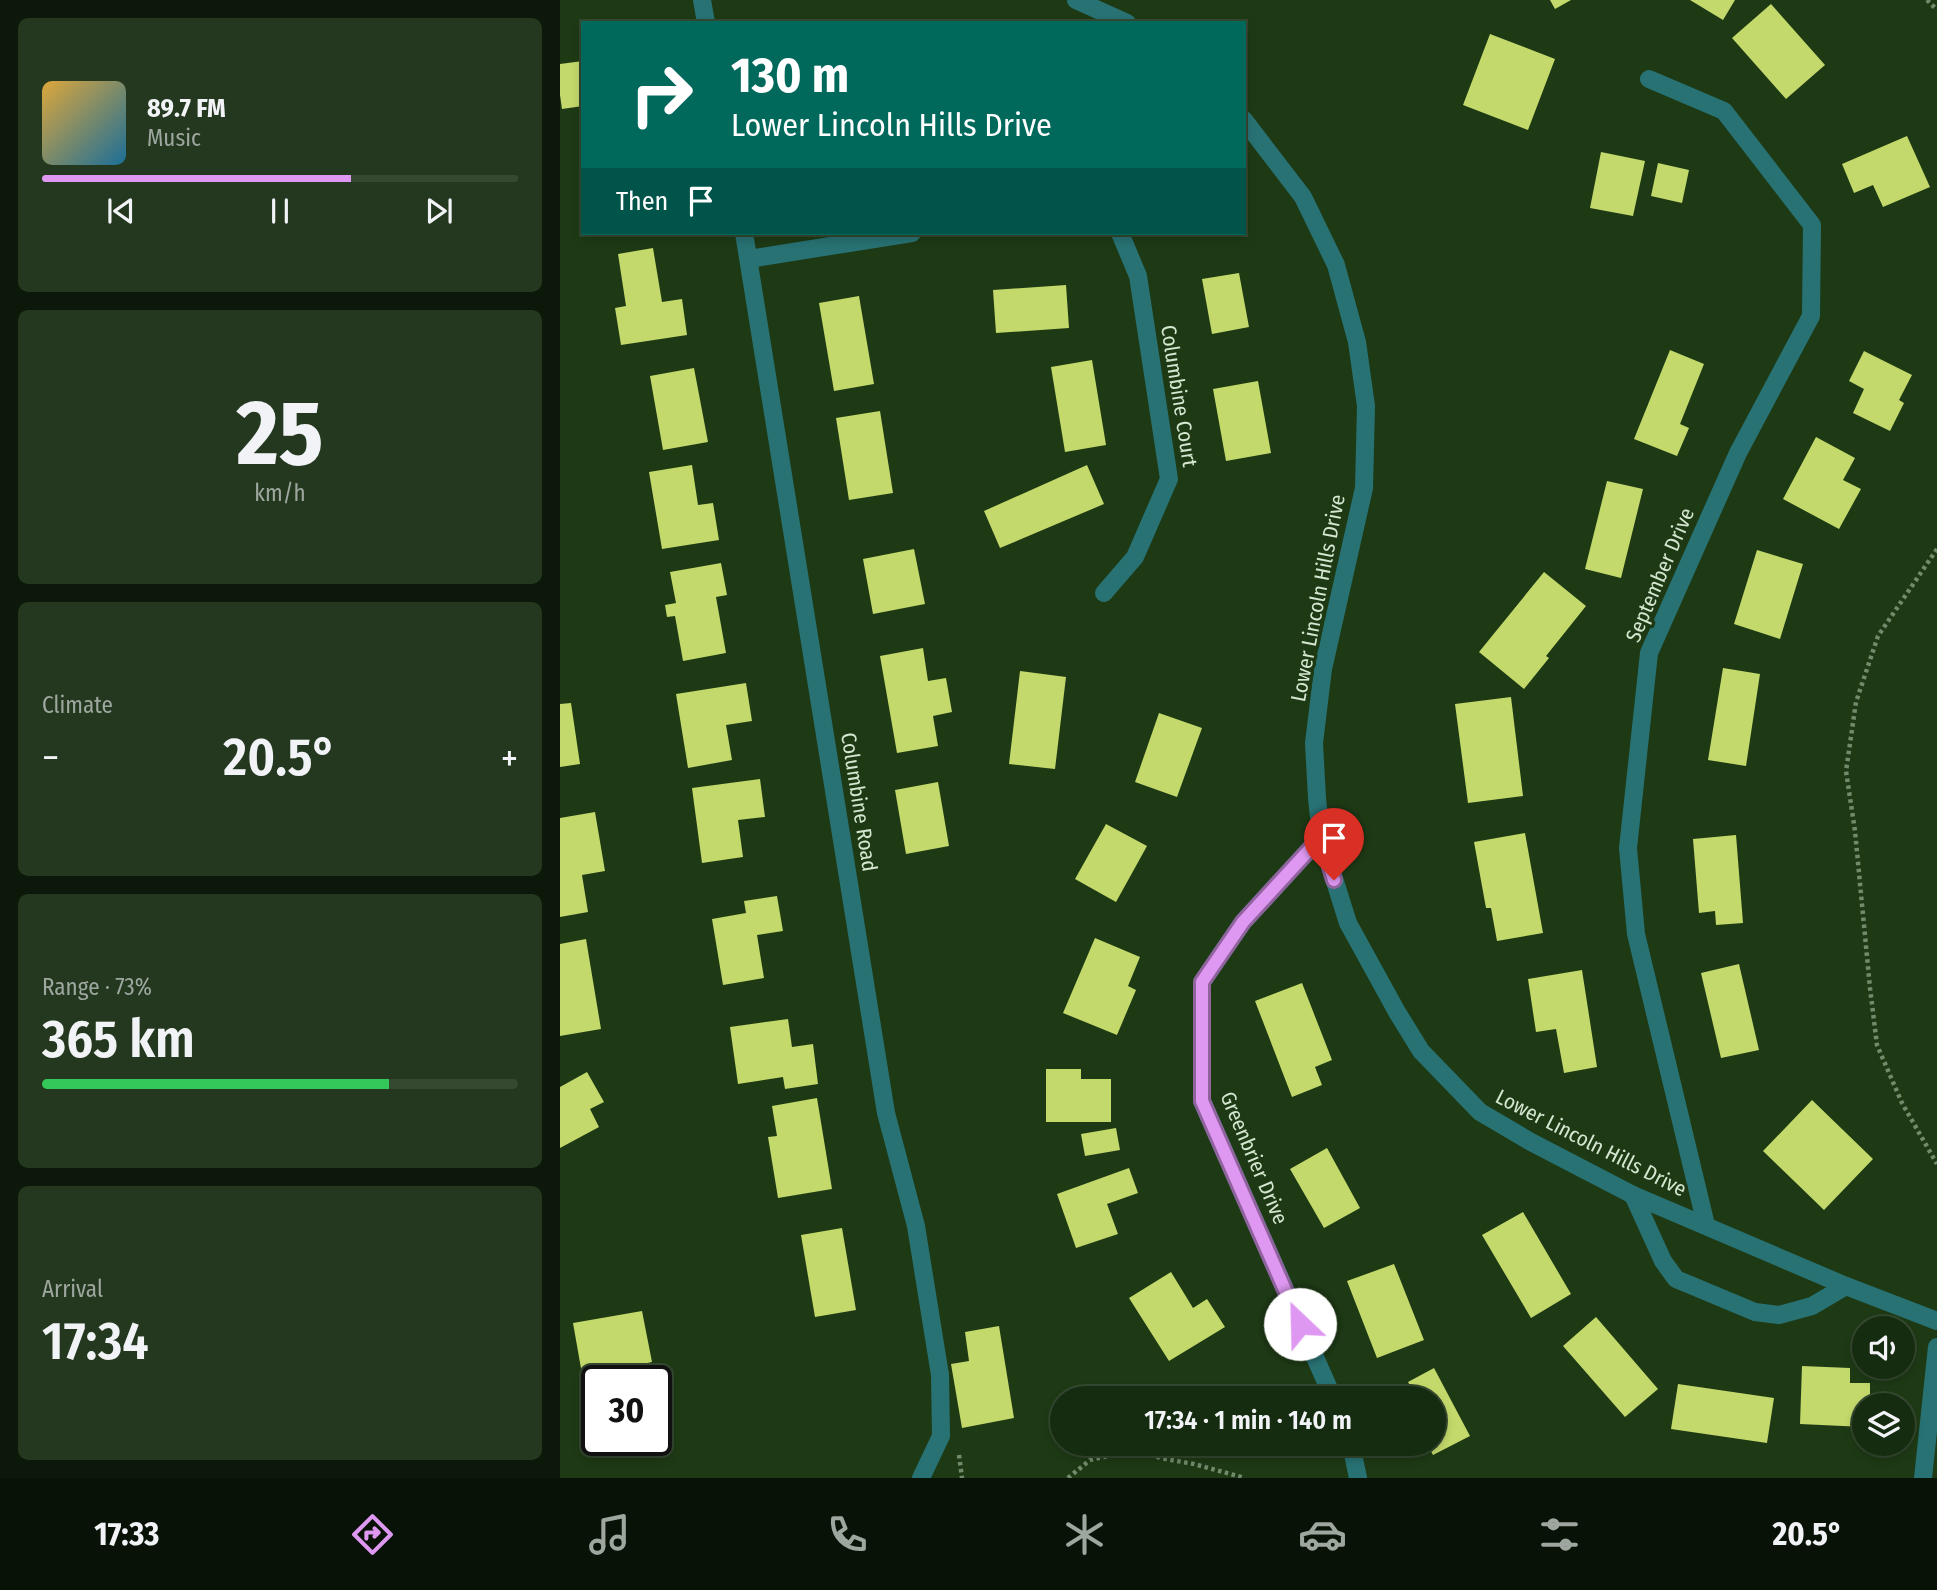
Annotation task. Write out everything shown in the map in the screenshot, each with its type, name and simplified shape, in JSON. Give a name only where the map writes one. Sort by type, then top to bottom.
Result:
[{"type":"street","points":[[702,0],[706,21]]},
{"type":"street","points":[[1076,0],[1123,21]]},
{"type":"street","name":"September Drive","points":[[1649,79],[1724,111],[1812,225],[1811,316],[1738,453],[1649,653],[1628,848],[1636,934],[1706,1225]]},
{"type":"street","name":"Lower Lincoln Hills Drive","points":[[1246,123],[1303,198],[1336,265],[1357,342],[1366,406],[1364,488],[1323,669],[1314,743],[1317,797],[1321,837],[1348,923],[1397,1012],[1421,1051],[1480,1112],[1531,1142],[1633,1195],[1846,1286],[1937,1321]]},
{"type":"street","name":"Columbine Road","points":[[744,235],[886,1113],[916,1226],[940,1375],[941,1436],[920,1478]]},
{"type":"street","points":[[749,259],[899,235]]},
{"type":"street","name":"Columbine Court","points":[[1104,593],[1135,557],[1169,479],[1138,276],[1121,235]]},
{"type":"street","name":"Greenbrier Drive","points":[[1321,837],[1243,922],[1202,982],[1202,1101],[1328,1386]]},
{"type":"street","points":[[1633,1195],[1663,1261],[1676,1279],[1755,1312],[1779,1315],[1812,1306],[1846,1286]]},
{"type":"street","points":[[1923,1478],[1937,1347]]},
{"type":"street","points":[[1353,1456],[1358,1478]]},
{"type":"path","points":[[1927,0],[1937,10]]},
{"type":"path","points":[[1937,550],[1878,636],[1856,702],[1846,771],[1855,831],[1877,1045],[1902,1103],[1937,1164]]},
{"type":"path","points":[[1068,1478],[1090,1460],[1140,1449],[1160,1458],[1245,1478]]},
{"type":"building","points":[[1550,0],[1571,0],[1555,9]]},
{"type":"building","points":[[1690,0],[1735,0],[1723,20]]},
{"type":"building","points":[[1771,4],[1825,65],[1786,99],[1732,38]]},
{"type":"building","points":[[1490,34],[1555,59],[1528,130],[1463,105]]},
{"type":"building","points":[[581,61],[581,106],[562,109],[560,64]]},
{"type":"building","points":[[1907,136],[1930,187],[1883,207],[1873,185],[1854,193],[1842,164]]},
{"type":"building","points":[[1601,152],[1645,161],[1633,216],[1590,208]]},
{"type":"building","points":[[1658,163],[1689,170],[1682,203],[1651,196]]},
{"type":"building","points":[[653,248],[662,302],[682,299],[687,335],[621,345],[615,308],[626,306],[618,254]]},
{"type":"building","points":[[1239,273],[1249,327],[1212,334],[1202,279]]},
{"type":"building","points":[[1066,285],[1069,328],[996,333],[993,290]]},
{"type":"building","points":[[859,296],[874,384],[834,391],[819,303]]},
{"type":"building","points":[[1670,350],[1704,364],[1680,424],[1689,428],[1677,456],[1634,439]]},
{"type":"building","points":[[1864,351],[1912,375],[1899,400],[1904,403],[1890,431],[1853,413],[1864,389],[1849,381]]},
{"type":"building","points":[[1092,360],[1106,445],[1065,452],[1051,367]]},
{"type":"building","points":[[694,368],[708,442],[663,450],[650,376]]},
{"type":"building","points":[[1258,381],[1271,453],[1226,461],[1213,389]]},
{"type":"building","points":[[880,411],[893,493],[849,500],[836,418]]},
{"type":"building","points":[[1816,437],[1855,458],[1843,480],[1861,489],[1839,529],[1783,499]]},
{"type":"building","points":[[692,465],[698,505],[713,503],[719,540],[662,549],[649,472]]},
{"type":"building","points":[[1087,465],[1104,504],[1000,548],[984,511]]},
{"type":"building","points":[[1607,481],[1643,489],[1621,578],[1585,569]]},
{"type":"building","points":[[914,549],[925,604],[873,614],[863,559]]},
{"type":"building","points":[[1757,550],[1803,564],[1780,639],[1734,624]]},
{"type":"building","points":[[721,563],[727,595],[716,597],[726,653],[683,661],[675,616],[667,617],[665,605],[676,603],[670,572]]},
{"type":"building","points":[[1544,572],[1586,606],[1546,656],[1549,658],[1524,689],[1479,652]]},
{"type":"building","points":[[923,648],[928,681],[946,678],[952,712],[933,716],[938,746],[897,753],[880,656]]},
{"type":"building","points":[[1723,668],[1760,674],[1746,766],[1708,760]]},
{"type":"building","points":[[1020,671],[1066,677],[1055,769],[1009,764]]},
{"type":"building","points":[[746,683],[752,721],[726,725],[732,760],[688,768],[676,694]]},
{"type":"building","points":[[1511,697],[1523,796],[1468,803],[1455,704]]},
{"type":"building","points":[[571,703],[580,764],[560,767],[560,704]]},
{"type":"building","points":[[1159,713],[1202,728],[1177,797],[1135,782]]},
{"type":"building","points":[[760,779],[765,817],[738,820],[743,857],[702,863],[692,788]]},
{"type":"building","points":[[938,782],[949,846],[906,854],[895,790]]},
{"type":"building","points":[[595,812],[605,871],[582,875],[588,912],[560,917],[560,818]]},
{"type":"building","points":[[1106,824],[1147,846],[1116,902],[1075,879]]},
{"type":"building","points":[[1525,833],[1543,933],[1497,941],[1491,908],[1486,908],[1474,842]]},
{"type":"building","points":[[1736,835],[1743,923],[1716,925],[1715,911],[1699,913],[1693,839]]},
{"type":"building","points":[[777,896],[783,931],[757,935],[764,978],[723,985],[712,919],[746,913],[744,901]]},
{"type":"building","points":[[1095,938],[1140,957],[1128,986],[1136,990],[1117,1035],[1063,1013]]},
{"type":"building","points":[[586,939],[601,1029],[560,1036],[560,944]]},
{"type":"building","points":[[1739,964],[1759,1050],[1721,1058],[1701,973]]},
{"type":"building","points":[[1582,970],[1597,1067],[1564,1073],[1556,1029],[1536,1032],[1528,979]]},
{"type":"building","points":[[1302,983],[1332,1060],[1315,1067],[1322,1085],[1292,1097],[1255,1001]]},
{"type":"building","points":[[788,1019],[792,1047],[813,1044],[818,1084],[785,1089],[783,1077],[738,1084],[730,1027]]},
{"type":"building","points":[[1046,1069],[1081,1069],[1081,1079],[1111,1079],[1111,1122],[1046,1122]]},
{"type":"building","points":[[587,1072],[604,1102],[590,1109],[599,1127],[560,1148],[560,1087]]},
{"type":"building","points":[[817,1098],[832,1189],[778,1198],[768,1137],[777,1136],[772,1106]]},
{"type":"building","points":[[1812,1100],[1873,1159],[1824,1210],[1763,1151]]},
{"type":"building","points":[[1116,1128],[1120,1150],[1085,1156],[1081,1134]]},
{"type":"building","points":[[1327,1148],[1360,1208],[1324,1228],[1290,1169]]},
{"type":"building","points":[[1129,1168],[1138,1193],[1107,1204],[1118,1234],[1076,1248],[1057,1194]]},
{"type":"building","points":[[1523,1212],[1571,1294],[1531,1318],[1482,1235]]},
{"type":"building","points":[[842,1228],[856,1310],[815,1317],[801,1235]]},
{"type":"building","points":[[1394,1264],[1424,1340],[1377,1358],[1347,1281]]},
{"type":"building","points":[[1171,1272],[1193,1308],[1207,1299],[1225,1327],[1169,1361],[1129,1298]]},
{"type":"building","points":[[642,1311],[652,1362],[638,1365],[581,1365],[581,1368],[573,1323]]},
{"type":"building","points":[[1596,1317],[1658,1389],[1625,1417],[1563,1346]]},
{"type":"building","points":[[999,1326],[1014,1418],[962,1428],[951,1364],[969,1361],[965,1332]]},
{"type":"building","points":[[1802,1366],[1850,1368],[1850,1383],[1870,1383],[1870,1393],[1852,1393],[1852,1426],[1800,1424]]},
{"type":"building","points":[[1434,1368],[1444,1386],[1410,1386],[1408,1382]]},
{"type":"building","points":[[1678,1384],[1774,1398],[1767,1443],[1671,1429]]},
{"type":"building","points":[[1446,1391],[1470,1436],[1446,1448]]},
{"type":"route","points":[[1300,1324],[1202,1101],[1202,982],[1243,922],[1321,837],[1334,880]]}]
